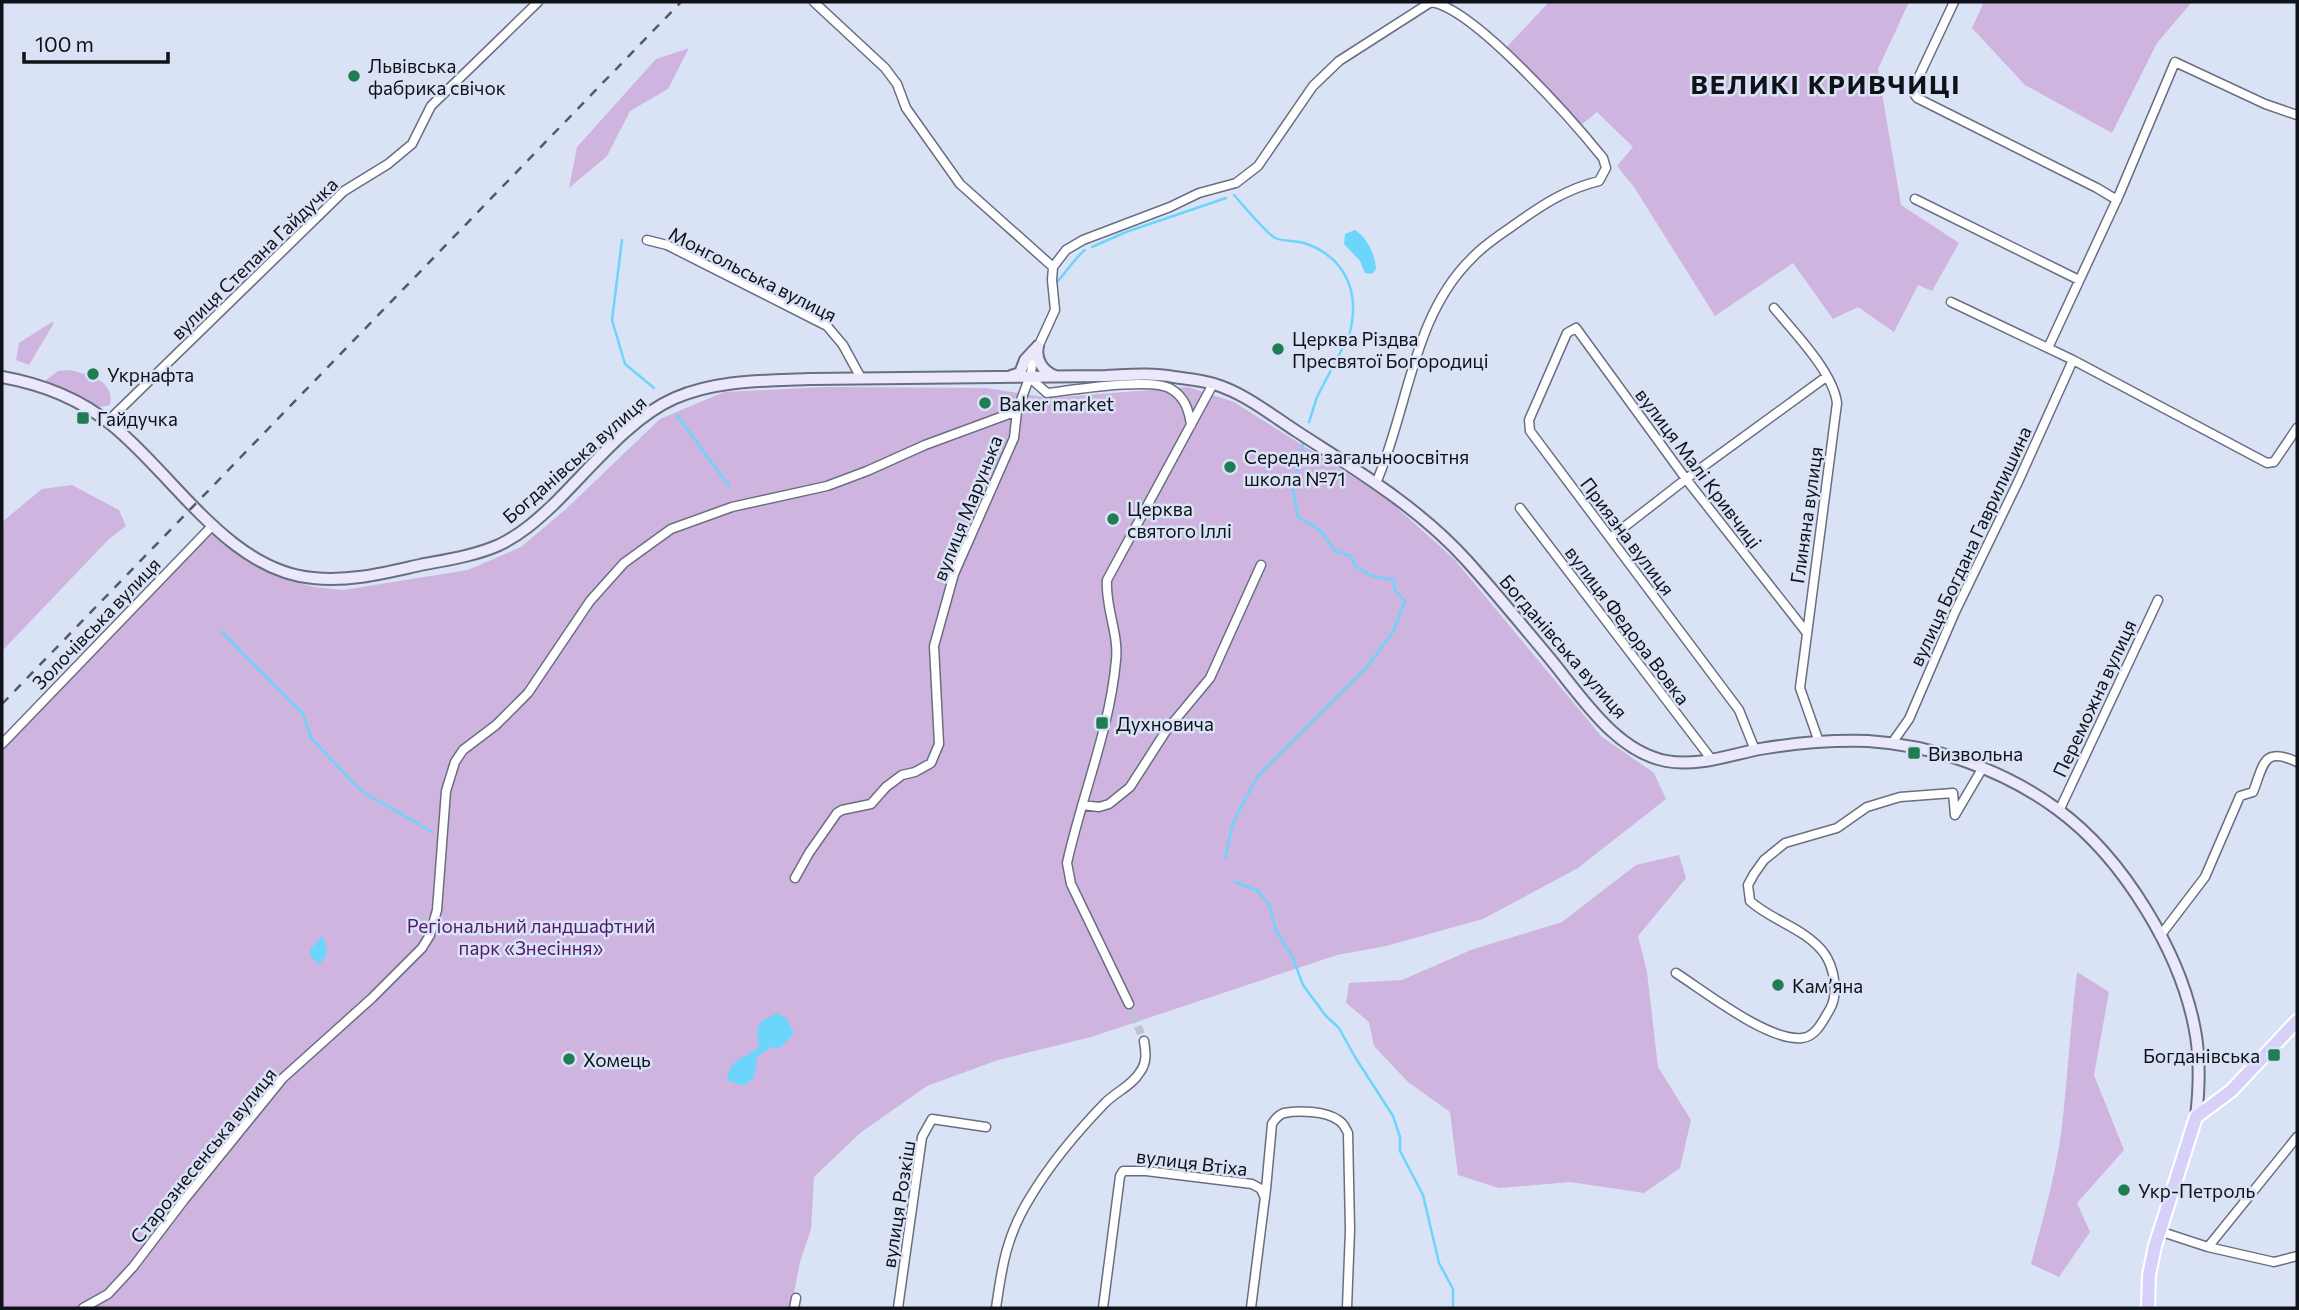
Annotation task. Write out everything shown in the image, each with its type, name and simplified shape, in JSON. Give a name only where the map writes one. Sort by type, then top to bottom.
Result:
[{"type":"main road","points":[[1038,346],[1037,354],[1042,367],[1049,374],[1058,376]]},
{"type":"main road","points":[[1009,377],[1020,373],[1025,360],[1038,346]]},
{"type":"main road","name":"Богданівська вулиця","points":[[2,377],[61,393],[108,421],[138,447],[213,525],[250,555],[279,571],[309,578],[356,579],[471,554],[498,545],[522,532],[628,430],[668,401],[709,386],[746,381],[861,378],[1163,375],[1213,384],[1248,399],[1417,513],[1463,556],[1601,720],[1639,751],[1670,762],[1712,760],[1755,750],[1819,742],[1892,743],[1944,755],[1982,769],[2022,788],[2059,811],[2088,836],[2113,864],[2160,936],[2175,966],[2195,1034],[2198,1072],[2196,1117]]},
{"type":"main road","points":[[2148,1308],[2149,1275],[2159,1231],[2196,1117],[2231,1091],[2297,1021]]},
{"type":"street","name":"вулиця Степана Гайдучка","points":[[108,421],[344,191],[388,164],[412,144],[431,106],[538,2]]},
{"type":"street","points":[[814,2],[886,68],[897,84],[906,108],[960,184],[1053,267]]},
{"type":"street","points":[[1017,411],[1033,358],[1055,310],[1053,267],[1066,250],[1083,240],[1170,207],[1199,192],[1236,183],[1258,166],[1313,86],[1339,61],[1431,2],[1446,6],[1491,40],[1555,102],[1603,158],[1606,168],[1599,181],[1557,195],[1481,249],[1456,277],[1435,313],[1413,363],[1387,458],[1376,483]]},
{"type":"street","points":[[1954,2],[1914,86],[1913,92],[1917,98],[2117,200]]},
{"type":"street","points":[[2048,348],[2117,200],[2175,62],[2265,104],[2297,115]]},
{"type":"street","points":[[1915,200],[2079,280]]},
{"type":"street","name":"Монгольська вулиця","points":[[647,240],[667,245],[827,326],[843,345],[861,378]]},
{"type":"street","points":[[1951,302],[2073,360],[2267,463],[2274,462],[2297,428]]},
{"type":"street","name":"Глиняна вулиця","points":[[1774,308],[1795,333],[1836,393],[1837,403],[1800,688],[1819,742]]},
{"type":"street","name":"вулиця Малі Кривчиці","points":[[1567,332],[1576,328],[1686,479],[1807,633]]},
{"type":"street","name":"Приязна вулиця","points":[[1567,332],[1529,420],[1530,431],[1739,710],[1755,750]]},
{"type":"street","name":"вулиця Богдана Гаврилишина","points":[[1892,743],[1909,719],[2073,360]]},
{"type":"street","points":[[1610,538],[1826,376]]},
{"type":"street","name":"Богданівська вулиця","points":[[1029,377],[1048,393],[1144,384],[1167,386],[1174,390],[1189,409],[1192,427]]},
{"type":"street","points":[[1129,1004],[1071,884],[1068,872],[1070,851],[1113,693],[1117,655],[1106,595],[1107,580],[1213,384]]},
{"type":"street","name":"вулиця Марунька","points":[[795,878],[837,813],[871,804],[886,786],[902,775],[915,772],[931,763],[939,744],[934,646],[954,573],[1014,438],[1017,411]]},
{"type":"street","name":"Старознесенська вулиця","points":[[83,1308],[108,1294],[133,1267],[283,1078],[372,998],[422,948],[430,935],[437,910],[446,791],[455,762],[463,750],[496,725],[528,693],[590,601],[624,563],[671,529],[696,519],[732,507],[827,486],[925,445],[1017,411]]},
{"type":"street","name":"вулиця Федора Вовка","points":[[1520,508],[1712,760]]},
{"type":"street","name":"Золочівська вулиця","points":[[2,744],[213,525]]},
{"type":"street","points":[[1082,805],[1099,807],[1109,804],[1129,787],[1166,732],[1210,678],[1261,565]]},
{"type":"street","name":"Переможна вулиця","points":[[2059,811],[2158,600]]},
{"type":"street","points":[[2160,936],[2205,877],[2240,796],[2253,792],[2265,762],[2271,756],[2280,754],[2297,762]]},
{"type":"street","points":[[1676,973],[1745,1018],[1781,1035],[1803,1038],[1814,1034],[1833,1003],[1835,980],[1825,954],[1807,937],[1750,901],[1748,884],[1754,874],[1764,860],[1785,843],[1837,828],[1867,807],[1900,797],[1953,793],[1955,815],[1982,769]]},
{"type":"street","points":[[996,1308],[1006,1248],[1018,1218],[1070,1142],[1107,1101],[1140,1072],[1146,1056],[1143,1041]]},
{"type":"street","points":[[1251,1308],[1272,1124],[1276,1117],[1283,1114],[1327,1114],[1343,1124],[1348,1133],[1350,1230],[1347,1308]]},
{"type":"street","name":"вулиця Розкіш","points":[[898,1308],[922,1137],[932,1119],[986,1127]]},
{"type":"street","points":[[2208,1247],[2297,1137]]},
{"type":"street","name":"вулиця Втіха","points":[[1103,1308],[1120,1176],[1123,1171],[1137,1170],[1252,1184],[1261,1189],[1265,1198]]},
{"type":"street","points":[[2159,1231],[2208,1247],[2274,1262],[2297,1255]]},
{"type":"street","points":[[794,1308],[796,1298]]},
{"type":"green space","points":[[1549,2],[1909,2],[1878,69],[1901,205],[1959,243],[1932,291],[1918,285],[1894,332],[1858,307],[1833,319],[1793,263],[1715,316],[1634,187],[1617,166],[1633,147],[1597,112],[1581,125],[1504,50]]},
{"type":"green space","points":[[1984,2],[2192,2],[2157,43],[2112,133],[2025,85],[1972,28]]},
{"type":"green space","points":[[689,48],[668,89],[630,111],[607,156],[569,188],[577,147],[656,59]]},
{"type":"green space","points":[[54,323],[29,365],[16,360],[19,343]]},
{"type":"green space","points":[[70,370],[105,384],[109,390],[110,405],[100,407],[47,384],[46,380],[58,371]]},
{"type":"green space","name":"Регіональний ландшафтний парк «Знесіння»","points":[[827,387],[987,388],[1050,398],[1188,387],[1234,402],[1385,497],[1454,559],[1602,737],[1654,773],[1666,799],[1578,868],[1483,919],[1386,946],[1337,955],[1091,1037],[998,1060],[927,1086],[860,1133],[814,1177],[811,1229],[800,1262],[791,1308],[2,1308],[2,749],[204,536],[214,534],[238,554],[260,566],[294,582],[315,587],[343,590],[468,570],[521,547],[566,509],[660,419],[724,392]]},
{"type":"green space","points":[[72,485],[119,510],[126,526],[108,540],[2,651],[2,522],[42,489]]},
{"type":"green space","points":[[1679,855],[1686,878],[1638,936],[1647,972],[1658,1067],[1691,1120],[1680,1168],[1644,1193],[1570,1182],[1499,1188],[1458,1175],[1450,1112],[1408,1082],[1374,1046],[1369,1022],[1346,1003],[1349,983],[1402,980],[1471,950],[1562,922],[1636,865]]},
{"type":"green space","points":[[2077,972],[2109,992],[2094,1075],[2124,1150],[2077,1203],[2090,1232],[2059,1277],[2031,1264],[2061,1136]]},
{"type":"water","points":[[1355,230],[1364,238],[1372,252],[1376,269],[1372,274],[1365,273],[1360,261],[1344,244],[1345,234]]},
{"type":"water","points":[[322,936],[326,951],[319,965],[310,955],[310,950]]},
{"type":"water","points":[[777,1013],[786,1018],[794,1033],[780,1048],[771,1047],[757,1057],[754,1078],[743,1086],[727,1080],[731,1067],[759,1047],[757,1032],[760,1022]]},
{"type":"waterway","points":[[1234,195],[1275,238],[1307,244],[1321,251],[1342,270],[1352,294],[1349,336]]},
{"type":"waterway","points":[[1092,247],[1126,232],[1226,198]]},
{"type":"waterway","points":[[622,240],[612,320],[625,364],[654,388]]},
{"type":"waterway","points":[[1057,282],[1085,250]]},
{"type":"waterway","points":[[1309,422],[1317,397],[1343,347]]},
{"type":"waterway","points":[[677,415],[729,486]]},
{"type":"waterway","points":[[1225,858],[1233,823],[1257,777],[1367,667],[1393,632],[1405,601],[1394,589],[1394,580],[1372,576],[1355,566],[1351,556],[1335,551],[1320,530],[1298,517],[1293,488],[1303,443]]},
{"type":"waterway","points":[[222,632],[303,714],[311,738],[361,791],[432,832]]},
{"type":"waterway","points":[[1235,882],[1258,891],[1270,906],[1276,931],[1292,956],[1303,985],[1326,1016],[1339,1028],[1393,1116],[1400,1137],[1400,1151],[1423,1195],[1439,1263],[1453,1289],[1453,1308]]},
{"type":"tunnel","points":[[1129,1004],[1144,1041]]},
{"type":"railway","points":[[2,704],[681,2]]},
{"type":"place","name":"Львівська фабрика свічок","points":[[354,76]]},
{"type":"place","name":"Церква Різдва Пресвятої Богородиці","points":[[1278,349]]},
{"type":"place","name":"Укрнафта","points":[[93,374]]},
{"type":"place","name":"Baker market","points":[[985,403]]},
{"type":"place","name":"Гайдучка","points":[[83,418]]},
{"type":"place","name":"Середня загальноосвітня школа №71","points":[[1230,467]]},
{"type":"place","name":"Церква святого Іллі","points":[[1113,519]]},
{"type":"place","name":"Духновича","points":[[1102,723]]},
{"type":"place","name":"Визвольна","points":[[1914,753]]},
{"type":"place","name":"Кам’яна","points":[[1778,985]]},
{"type":"place","name":"Богданівська","points":[[2274,1055]]},
{"type":"place","name":"Хомець","points":[[569,1059]]},
{"type":"place","name":"Укр-Петроль","points":[[2124,1190]]},
{"type":"district","name":"ВЕЛИКІ КРИВЧИЦІ","points":[[1826,83]]}]
